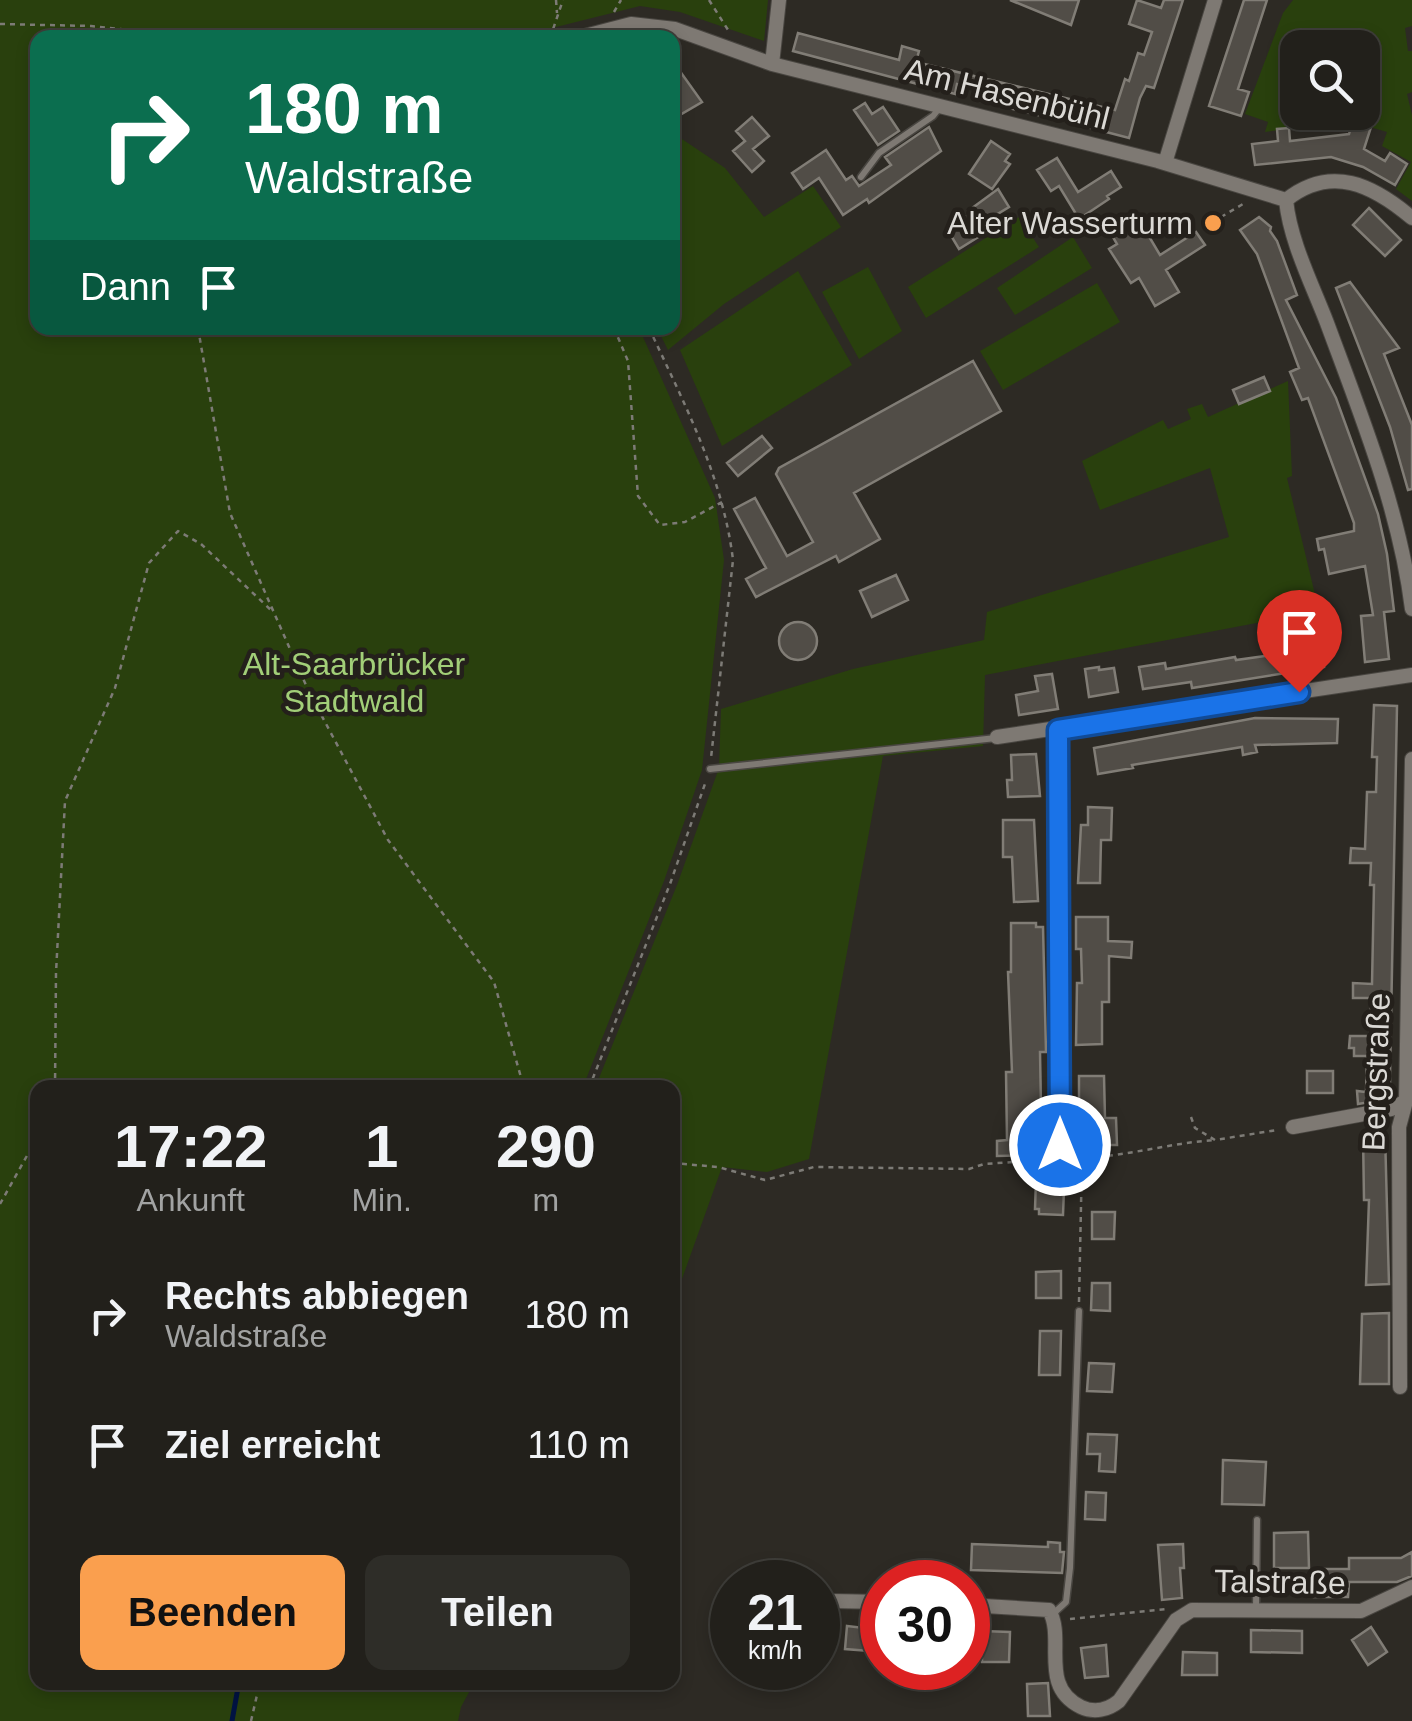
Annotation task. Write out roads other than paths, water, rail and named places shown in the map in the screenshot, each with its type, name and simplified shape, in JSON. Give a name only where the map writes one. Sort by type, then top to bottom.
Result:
[{"type":"street","points":[[772,64],[779,0]]},
{"type":"street","points":[[1165,163],[1214,0]]},
{"type":"street","name":"Am Hasenbühl","points":[[608,30],[631,24],[677,30]]},
{"type":"street","name":"Am Hasenbühl","points":[[680,31],[772,64],[1165,163],[1286,200]]},
{"type":"street","points":[[1412,218],[1366,188],[1340,182],[1314,182],[1286,200],[1293,232],[1353,395],[1395,527],[1412,608]]},
{"type":"street","points":[[997,738],[1412,676]]},
{"type":"street","points":[[1058,730],[1060,1145]]},
{"type":"street","name":"Bergstraße","points":[[1400,1387],[1399,1127],[1409,1101],[1412,758]]},
{"type":"street","points":[[1293,1127],[1392,1109],[1409,1101]]},
{"type":"street","name":"Talstraße","points":[[1052,1614],[1060,1686],[1071,1700],[1094,1710],[1112,1707],[1126,1694],[1183,1613],[1200,1608],[1361,1611],[1412,1587]]},
{"type":"street","points":[[990,1605],[1039,1607],[1052,1614]]},
{"type":"lane","points":[[861,178],[879,153],[933,116],[941,105]]},
{"type":"lane","points":[[710,768],[997,738]]},
{"type":"lane","points":[[1052,1614],[1066,1602],[1070,1568],[1079,1311]]},
{"type":"lane","points":[[1256,1610],[1257,1520]]},
{"type":"waterway","points":[[232,1721],[238,1690]]},
{"type":"place","name":"Alter Wasserturm","points":[[1213,223]]},
{"type":"park label","name":"Alt-Saarbrücker Stadtwald","points":[[354,682]]}]
